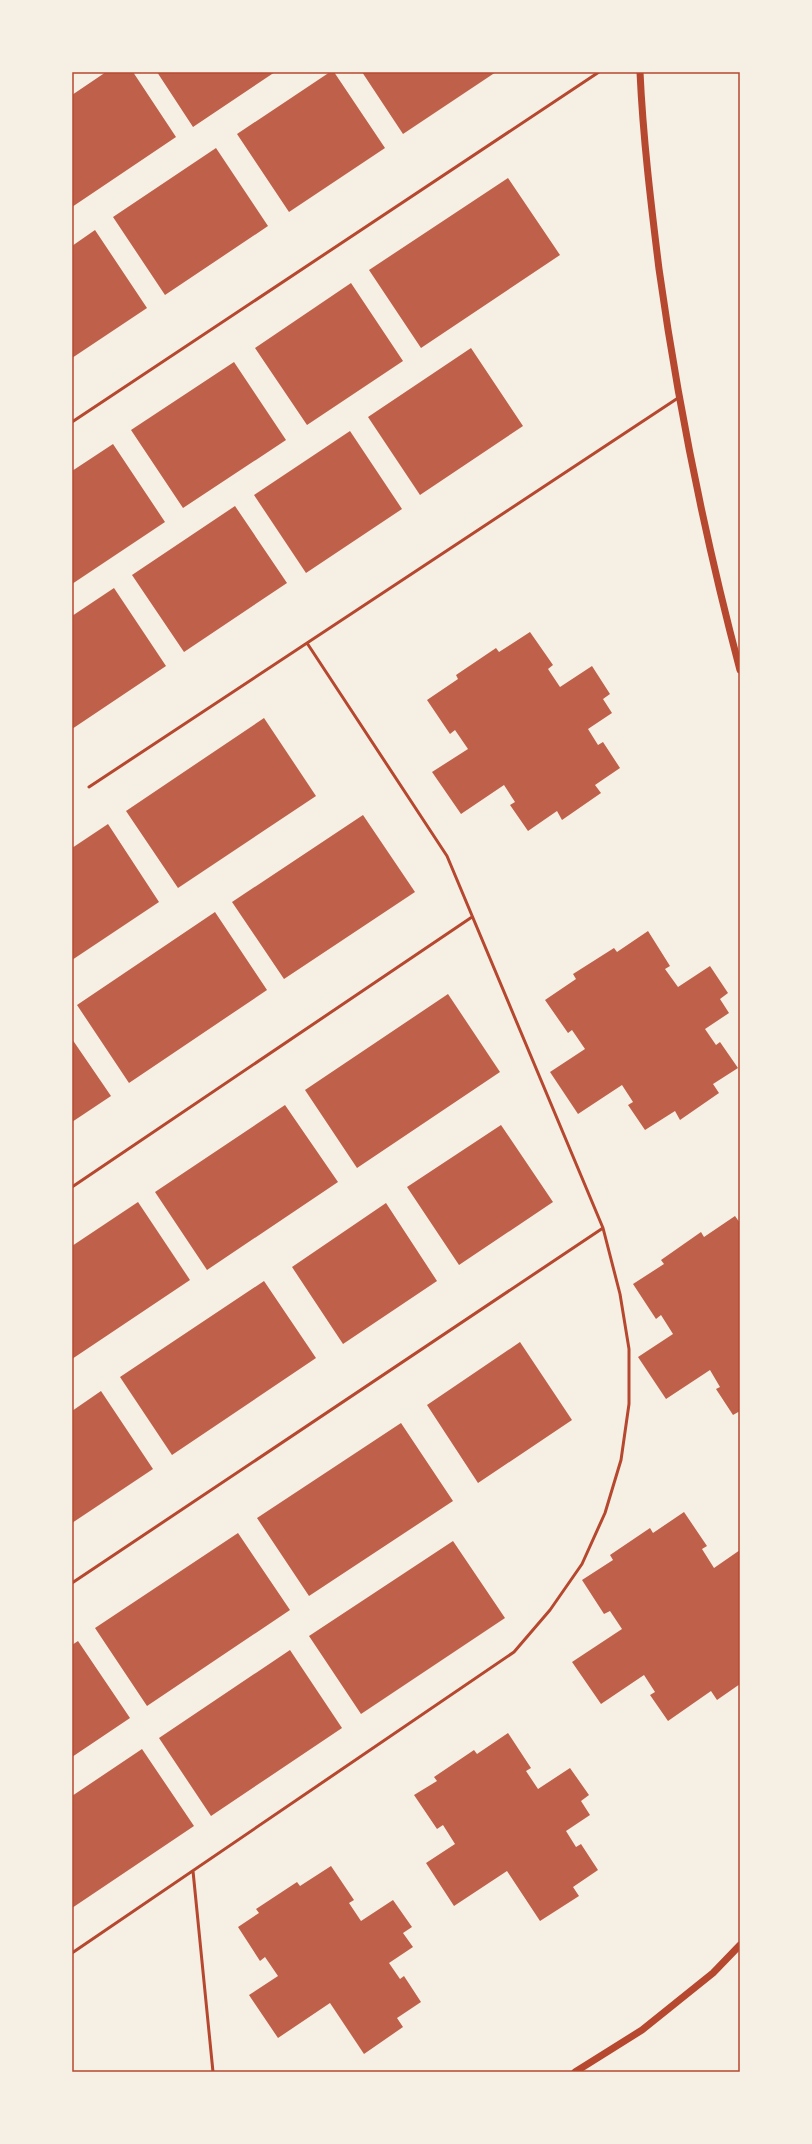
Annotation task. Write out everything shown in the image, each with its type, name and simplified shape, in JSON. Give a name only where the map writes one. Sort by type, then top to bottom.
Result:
[{"type":"street","points":[[640,72],[652,216],[679,398],[716,581],[740,670]]},
{"type":"street","points":[[575,2072],[642,2030],[713,1973],[740,1945]]},
{"type":"lane","points":[[72,422],[599,72]]},
{"type":"lane","points":[[89,787],[679,398]]},
{"type":"lane","points":[[72,1953],[514,1652],[550,1610],[582,1564],[605,1513],[621,1460],[629,1404],[629,1349],[620,1294],[603,1228],[447,856],[306,644]]},
{"type":"lane","points":[[72,1187],[472,916]]},
{"type":"lane","points":[[72,1583],[603,1228]]},
{"type":"lane","points":[[193,1871],[213,2072]]},
{"type":"building","points":[[106,72],[133,72],[176,137],[72,207],[72,95]]},
{"type":"building","points":[[157,72],[275,72],[193,127]]},
{"type":"building","points":[[330,72],[334,72],[385,148],[289,212],[237,134]]},
{"type":"building","points":[[362,72],[496,72],[403,134]]},
{"type":"building","points":[[216,148],[268,226],[165,295],[113,217]]},
{"type":"building","points":[[508,178],[560,255],[421,348],[369,270]]},
{"type":"building","points":[[95,230],[147,308],[72,358],[72,246]]},
{"type":"building","points":[[351,283],[403,361],[307,425],[255,348]]},
{"type":"building","points":[[471,348],[523,426],[420,495],[368,417]]},
{"type":"building","points":[[234,362],[286,440],[183,508],[131,430]]},
{"type":"building","points":[[350,431],[402,509],[306,573],[254,495]]},
{"type":"building","points":[[113,444],[165,522],[72,584],[72,471]]},
{"type":"building","points":[[235,506],[287,583],[184,652],[132,575]]},
{"type":"building","points":[[114,588],[166,666],[72,729],[72,616]]},
{"type":"building","points":[[530,632],[553,665],[548,669],[560,687],[592,666],[610,694],[603,699],[612,713],[588,729],[598,745],[603,742],[620,768],[595,785],[601,793],[562,820],[557,811],[528,831],[510,805],[515,802],[504,785],[461,814],[432,772],[468,749],[455,730],[450,734],[427,700],[458,679],[456,675],[496,648],[499,652]]},
{"type":"building","points":[[264,718],[316,796],[178,888],[126,811]]},
{"type":"building","points":[[363,815],[415,892],[284,979],[232,902]]},
{"type":"building","points":[[108,824],[159,902],[72,960],[72,848]]},
{"type":"building","points":[[215,912],[267,990],[129,1083],[77,1005]]},
{"type":"building","points":[[648,931],[670,966],[665,969],[678,987],[710,966],[728,993],[720,999],[729,1013],[705,1029],[716,1045],[720,1042],[738,1068],[713,1084],[719,1093],[680,1120],[675,1111],[645,1130],[628,1105],[633,1102],[622,1085],[578,1114],[550,1072],[585,1049],[572,1030],[568,1033],[545,1000],[576,979],[573,974],[614,948],[617,952]]},
{"type":"building","points":[[448,994],[500,1072],[357,1168],[305,1090]]},
{"type":"building","points":[[72,1039],[111,1096],[72,1122]]},
{"type":"building","points":[[285,1105],[338,1182],[207,1270],[155,1192]]},
{"type":"building","points":[[501,1125],[553,1202],[459,1265],[407,1187]]},
{"type":"building","points":[[138,1202],[190,1280],[72,1359],[72,1246]]},
{"type":"building","points":[[386,1203],[437,1281],[343,1344],[292,1267]]},
{"type":"building","points":[[735,1216],[740,1223],[740,1411],[733,1415],[716,1389],[720,1387],[710,1370],[666,1399],[638,1357],[673,1334],[661,1315],[656,1319],[633,1284],[664,1264],[661,1260],[701,1232],[704,1237]]},
{"type":"building","points":[[264,1281],[316,1358],[172,1455],[120,1377]]},
{"type":"building","points":[[520,1342],[572,1420],[478,1483],[427,1405]]},
{"type":"building","points":[[101,1391],[153,1469],[72,1523],[72,1411]]},
{"type":"building","points":[[401,1423],[453,1501],[309,1596],[257,1518]]},
{"type":"building","points":[[684,1512],[707,1546],[702,1549],[714,1568],[740,1550],[740,1684],[717,1700],[711,1691],[668,1721],[650,1695],[655,1692],[644,1675],[601,1704],[572,1662],[622,1629],[610,1611],[604,1614],[582,1580],[613,1560],[610,1555],[650,1528],[653,1533]]},
{"type":"building","points":[[238,1533],[290,1610],[147,1706],[95,1628]]},
{"type":"building","points":[[453,1541],[505,1618],[361,1714],[309,1636]]},
{"type":"building","points":[[78,1641],[130,1718],[72,1757],[72,1645]]},
{"type":"building","points":[[290,1650],[342,1728],[211,1816],[159,1738]]},
{"type":"building","points":[[508,1733],[531,1768],[526,1771],[538,1789],[570,1768],[589,1795],[581,1801],[590,1815],[566,1831],[576,1847],[581,1844],[598,1870],[573,1887],[579,1896],[540,1921],[507,1871],[454,1906],[426,1863],[455,1844],[443,1825],[437,1829],[414,1795],[437,1781],[434,1777],[474,1750],[477,1754]]},
{"type":"building","points":[[142,1749],[194,1826],[72,1908],[72,1796]]},
{"type":"building","points":[[331,1866],[354,1900],[349,1903],[361,1921],[393,1900],[412,1927],[403,1933],[413,1947],[389,1963],[400,1979],[404,1976],[421,2002],[397,2018],[403,2027],[364,2054],[330,2003],[278,2038],[249,1995],[278,1976],[265,1957],[260,1961],[238,1927],[259,1913],[256,1909],[297,1882],[300,1886]]}]
